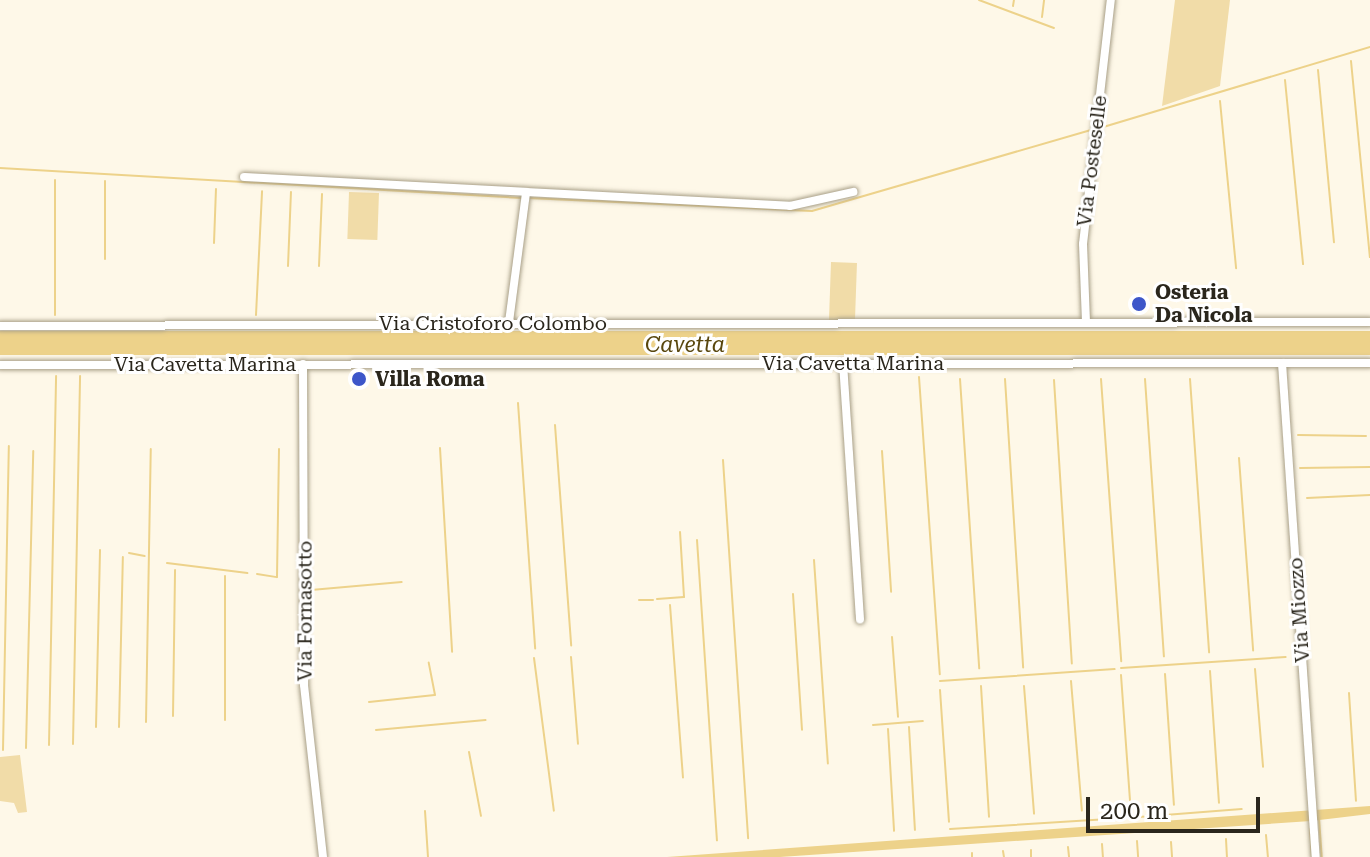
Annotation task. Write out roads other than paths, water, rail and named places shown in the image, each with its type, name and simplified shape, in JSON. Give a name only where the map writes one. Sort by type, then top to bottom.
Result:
[{"type":"street","name":"Via Posteselle","points":[[1086,322],[1083,244],[1111,0]]},
{"type":"street","points":[[244,177],[525,196],[790,206],[853,192]]},
{"type":"street","points":[[509,322],[525,196]]},
{"type":"street","name":"Via Cristoforo Colombo","points":[[0,326],[509,322],[1370,322]]},
{"type":"street","points":[[843,363],[860,619]]},
{"type":"street","name":"Via Miozzo","points":[[1282,363],[1316,857]]},
{"type":"street","name":"Via Cavetta Marina","points":[[0,365],[1370,363]]},
{"type":"street","name":"Via Fornasotto","points":[[303,364],[304,685],[323,857]]},
{"type":"water","name":"Cavetta","points":[[0,331],[1370,331],[1370,355],[0,355]]},
{"type":"water","points":[[1370,806],[1370,814],[1311,821],[780,857],[667,857]]},
{"type":"waterway","points":[[979,0],[1054,28]]},
{"type":"waterway","points":[[1013,6],[1014,0]]},
{"type":"waterway","points":[[1042,17],[1044,0]]},
{"type":"waterway","points":[[1100,128],[1370,47]]},
{"type":"waterway","points":[[1351,61],[1370,257]]},
{"type":"waterway","points":[[1318,70],[1334,242]]},
{"type":"waterway","points":[[1285,80],[1303,264]]},
{"type":"waterway","points":[[1220,101],[1236,268]]},
{"type":"waterway","points":[[528,198],[812,211],[1094,129]]},
{"type":"waterway","points":[[0,168],[522,198]]},
{"type":"waterway","points":[[55,180],[55,315]]},
{"type":"waterway","points":[[105,181],[105,259]]},
{"type":"waterway","points":[[214,243],[216,189]]},
{"type":"waterway","points":[[256,315],[262,191]]},
{"type":"waterway","points":[[288,266],[291,192]]},
{"type":"waterway","points":[[319,266],[322,194]]},
{"type":"waterway","points":[[49,745],[56,376]]},
{"type":"waterway","points":[[73,744],[80,376]]},
{"type":"waterway","points":[[919,377],[940,674]]},
{"type":"waterway","points":[[960,379],[979,668]]},
{"type":"waterway","points":[[1005,379],[1023,667]]},
{"type":"waterway","points":[[1101,379],[1121,661]]},
{"type":"waterway","points":[[1145,379],[1164,656]]},
{"type":"waterway","points":[[1190,379],[1209,652]]},
{"type":"waterway","points":[[1054,380],[1072,663]]},
{"type":"waterway","points":[[518,403],[535,648]]},
{"type":"waterway","points":[[555,425],[571,645]]},
{"type":"waterway","points":[[1298,435],[1366,436]]},
{"type":"waterway","points":[[3,750],[9,446]]},
{"type":"waterway","points":[[440,448],[452,652]]},
{"type":"waterway","points":[[146,722],[151,449]]},
{"type":"waterway","points":[[257,574],[277,577],[279,449]]},
{"type":"waterway","points":[[26,748],[33,451]]},
{"type":"waterway","points":[[882,451],[891,592]]},
{"type":"waterway","points":[[1239,458],[1253,650]]},
{"type":"waterway","points":[[723,460],[748,838]]},
{"type":"waterway","points":[[1300,468],[1370,467]]},
{"type":"waterway","points":[[1307,498],[1370,495]]},
{"type":"waterway","points":[[657,599],[684,597],[680,532]]},
{"type":"waterway","points":[[697,540],[717,840]]},
{"type":"waterway","points":[[96,727],[100,550]]},
{"type":"waterway","points":[[129,553],[145,556]]},
{"type":"waterway","points":[[119,727],[123,557]]},
{"type":"waterway","points":[[814,560],[828,764]]},
{"type":"waterway","points":[[167,563],[247,573]]},
{"type":"waterway","points":[[173,716],[175,570]]},
{"type":"waterway","points":[[225,576],[225,720]]},
{"type":"waterway","points":[[311,590],[402,582]]},
{"type":"waterway","points":[[793,594],[802,730]]},
{"type":"waterway","points":[[639,600],[653,600]]},
{"type":"waterway","points":[[670,605],[683,778]]},
{"type":"waterway","points":[[892,637],[898,717]]},
{"type":"waterway","points":[[571,657],[578,744]]},
{"type":"waterway","points":[[1121,668],[1286,657]]},
{"type":"waterway","points":[[534,658],[554,811]]},
{"type":"waterway","points":[[369,702],[435,695],[429,663]]},
{"type":"waterway","points":[[940,681],[1115,669]]},
{"type":"waterway","points":[[1255,669],[1263,767]]},
{"type":"waterway","points":[[1210,671],[1219,803]]},
{"type":"waterway","points":[[1165,674],[1174,805]]},
{"type":"waterway","points":[[1121,675],[1131,815]]},
{"type":"waterway","points":[[1071,681],[1082,811]]},
{"type":"waterway","points":[[981,686],[989,817]]},
{"type":"waterway","points":[[1024,686],[1034,814]]},
{"type":"waterway","points":[[940,690],[949,822]]},
{"type":"waterway","points":[[1349,693],[1356,801]]},
{"type":"waterway","points":[[376,730],[486,720]]},
{"type":"waterway","points":[[873,725],[923,721]]},
{"type":"waterway","points":[[909,727],[915,830]]},
{"type":"waterway","points":[[888,729],[894,831]]},
{"type":"waterway","points":[[469,752],[481,816]]},
{"type":"waterway","points":[[1139,817],[1242,809]]},
{"type":"waterway","points":[[425,811],[428,857]]},
{"type":"waterway","points":[[950,829],[1125,818]]},
{"type":"waterway","points":[[1319,818],[1322,857]]},
{"type":"waterway","points":[[1310,829],[1312,857]]},
{"type":"waterway","points":[[1266,835],[1268,857]]},
{"type":"waterway","points":[[1226,839],[1227,857]]},
{"type":"waterway","points":[[1137,841],[1138,857]]},
{"type":"waterway","points":[[1171,842],[1172,857]]},
{"type":"waterway","points":[[1102,844],[1103,857]]},
{"type":"waterway","points":[[1068,847],[1069,857]]},
{"type":"waterway","points":[[1031,850],[1031,857]]},
{"type":"waterway","points":[[1003,851],[1004,857]]},
{"type":"place","name":"Osteria Da Nicola","points":[[1139,304]]},
{"type":"place","name":"Villa Roma","points":[[359,379]]}]
